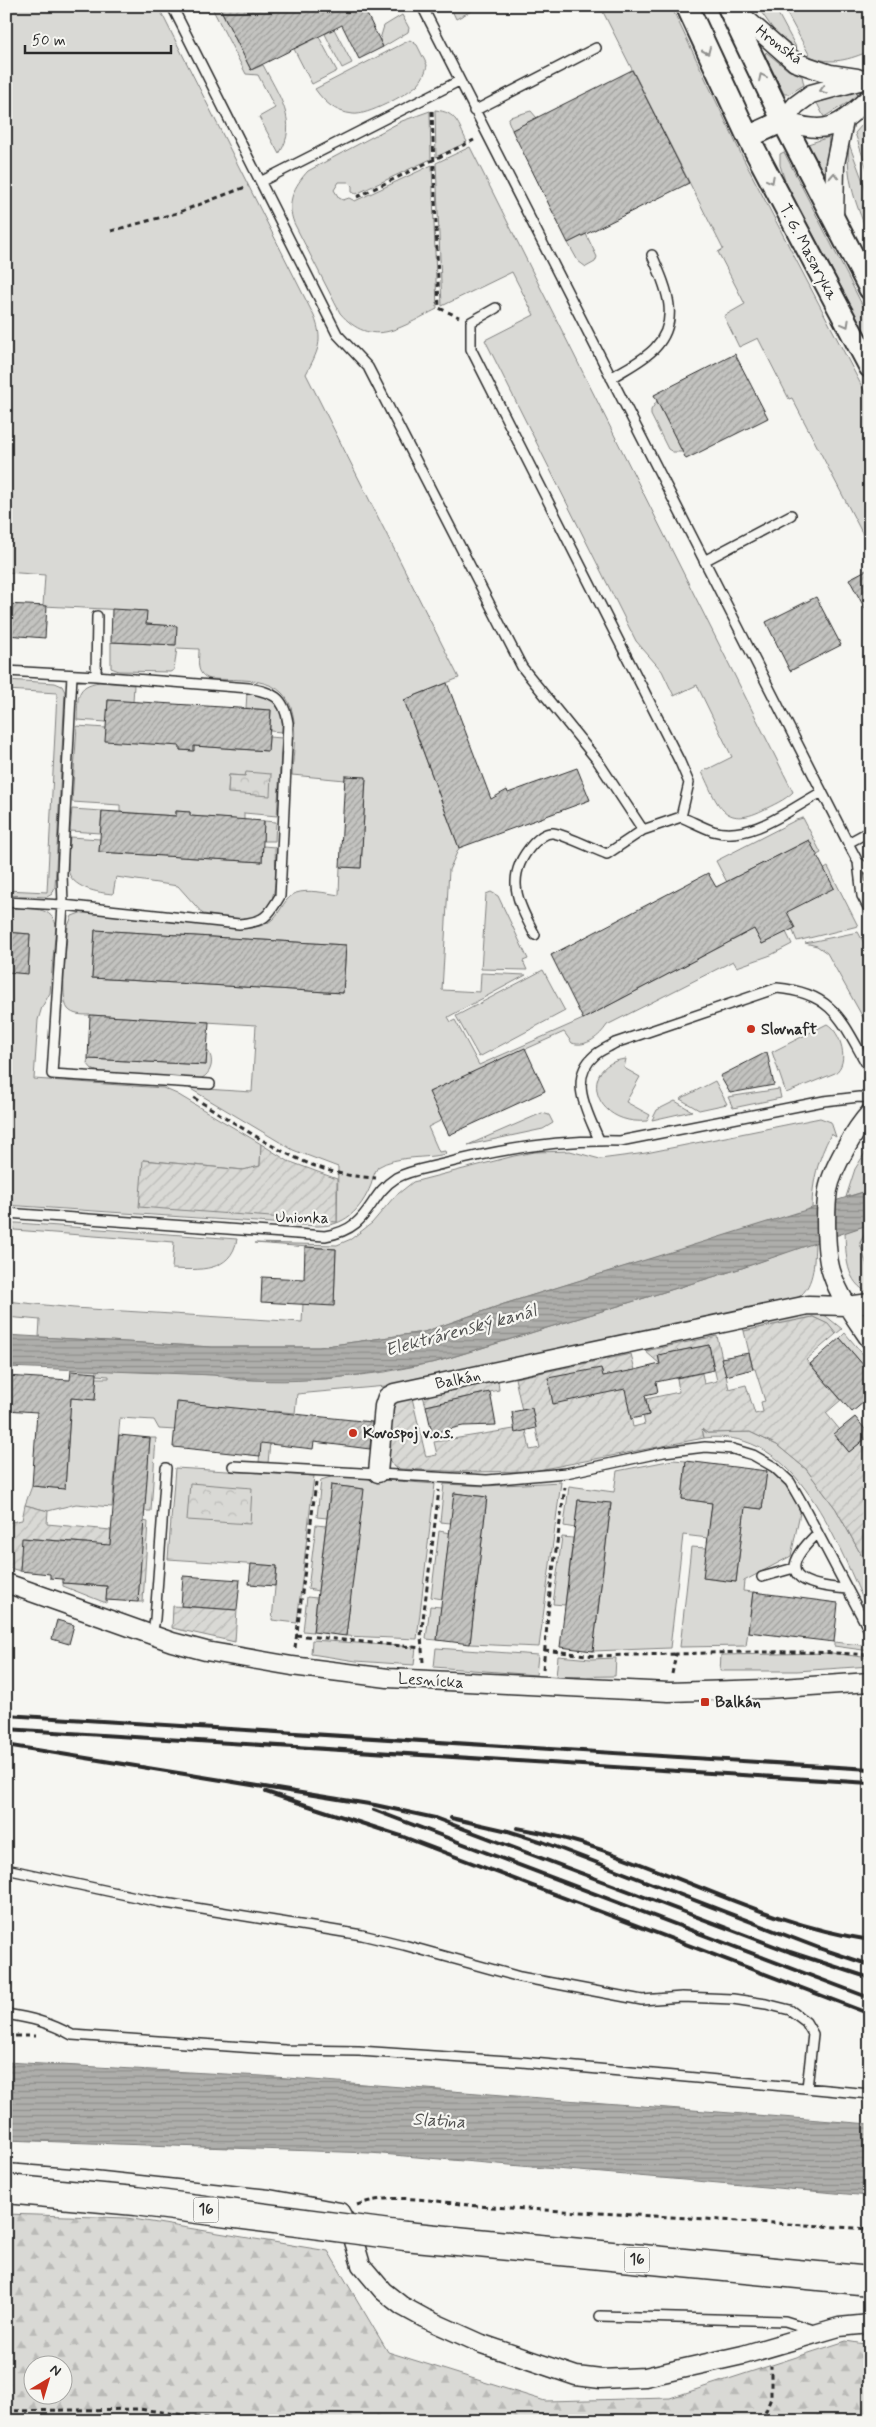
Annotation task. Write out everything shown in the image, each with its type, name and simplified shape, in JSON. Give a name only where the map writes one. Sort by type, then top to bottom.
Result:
[{"type":"main road","name":"16","points":[[6,2189],[135,2202],[405,2236],[870,2281]]},
{"type":"street","name":"T. G. Masaryka","points":[[687,6],[748,137],[870,367]]},
{"type":"street","points":[[729,6],[783,121],[870,289]]},
{"type":"street","name":"Hronská","points":[[729,6],[795,62],[830,74],[866,79]]},
{"type":"street","name":"Hronská","points":[[783,121],[796,105],[811,94],[866,79]]},
{"type":"street","points":[[748,137],[783,121],[808,129],[831,127],[844,121],[870,97]]},
{"type":"street","points":[[834,221],[835,164],[844,121]]},
{"type":"street","points":[[870,1113],[860,1124],[848,1145],[828,1190],[827,1245],[832,1274],[847,1306],[870,1340]]},
{"type":"street","name":"Balkán","points":[[378,1473],[384,1406],[387,1397],[394,1393],[808,1305],[847,1306],[870,1303]]},
{"type":"street","name":"Lesnícka","points":[[6,1583],[152,1635],[206,1651],[292,1666],[424,1681],[669,1692],[766,1689],[870,1682]]},
{"type":"street","points":[[6,2173],[84,2179],[269,2199],[340,2212],[351,2231],[361,2265],[370,2278],[396,2301],[424,2318],[457,2334],[548,2368],[576,2376],[602,2380],[625,2380],[682,2370],[822,2333],[864,2324]]},
{"type":"lane","points":[[172,6],[337,334],[368,367],[522,667],[597,760],[644,830]]},
{"type":"lane","points":[[422,6],[485,133],[858,862],[862,896],[870,911]]},
{"type":"lane","points":[[474,111],[596,48]]},
{"type":"lane","points":[[261,182],[459,81]]},
{"type":"lane","points":[[611,378],[654,349],[663,338],[668,324],[670,304],[665,284],[652,255]]},
{"type":"lane","points":[[496,308],[471,322],[471,349],[689,782],[681,817]]},
{"type":"lane","points":[[704,561],[791,515]]},
{"type":"lane","points":[[96,676],[97,616]]},
{"type":"lane","points":[[6,671],[249,688],[269,692],[280,699],[286,709],[288,723],[280,896],[265,918],[256,922],[239,924],[63,905],[6,902]]},
{"type":"lane","points":[[72,675],[62,874],[63,905],[52,1074],[170,1083],[210,1084]]},
{"type":"lane","points":[[535,935],[518,904],[515,873],[528,850],[540,837],[552,833],[607,854],[644,830],[681,817],[713,831],[730,834],[745,832],[759,827],[822,792]]},
{"type":"lane","points":[[848,842],[870,831]]},
{"type":"lane","points":[[858,862],[870,871]]},
{"type":"lane","points":[[599,1140],[581,1094],[582,1072],[595,1055],[615,1043],[777,988],[800,990],[820,999],[837,1014],[870,1070]]},
{"type":"lane","name":"Unionka","points":[[6,1213],[325,1236],[349,1229],[394,1180],[406,1173],[474,1156],[538,1144],[599,1140],[620,1141],[824,1101],[859,1097],[870,1098]]},
{"type":"lane","points":[[233,1466],[487,1480],[566,1474],[664,1452],[705,1447],[733,1449],[753,1455],[774,1467],[790,1482],[870,1632]]},
{"type":"lane","points":[[152,1635],[155,1619],[166,1468]]},
{"type":"lane","points":[[818,1532],[800,1553],[794,1568],[796,1576],[803,1581],[818,1586],[847,1589]]},
{"type":"lane","points":[[762,1577],[794,1568]]},
{"type":"lane","points":[[6,1869],[159,1902],[404,1944],[520,1977],[642,2000],[682,1997],[733,1999],[790,2010],[806,2022],[812,2034],[807,2088]]},
{"type":"lane","points":[[6,2014],[35,2018],[72,2035],[285,2050],[359,2051],[522,2062],[870,2094]]},
{"type":"lane","points":[[600,2316],[784,2321],[822,2333]]},
{"type":"path","points":[[431,95],[440,308],[471,322]]},
{"type":"path","points":[[357,197],[468,144],[485,133]]},
{"type":"path","points":[[111,231],[177,213],[261,182]]},
{"type":"path","points":[[170,1083],[290,1155],[312,1165],[338,1173],[394,1180]]},
{"type":"path","points":[[292,1666],[318,1470]]},
{"type":"path","points":[[542,1687],[550,1592],[566,1474]]},
{"type":"path","points":[[424,1681],[421,1636],[441,1477]]},
{"type":"path","points":[[296,1636],[422,1648]]},
{"type":"path","points":[[544,1650],[595,1656],[778,1650],[870,1655]]},
{"type":"path","points":[[669,1692],[676,1654]]},
{"type":"path","points":[[340,2212],[371,2199],[403,2198],[476,2206],[870,2229]]},
{"type":"path","points":[[762,2421],[771,2398],[771,2348]]},
{"type":"path","points":[[6,2411],[139,2410],[231,2421]]},
{"type":"green space","points":[[6,6],[158,6],[314,316],[319,339],[314,359],[306,374],[459,678],[404,700],[459,848],[449,870],[442,990],[480,992],[481,973],[526,975],[448,1017],[451,1022],[455,1020],[479,1065],[583,1019],[741,936],[742,904],[762,944],[786,932],[792,944],[771,955],[737,967],[733,961],[607,1025],[592,1040],[582,1044],[572,1043],[564,1032],[430,1092],[442,1120],[428,1127],[439,1152],[445,1151],[446,1154],[402,1159],[378,1167],[367,1194],[357,1209],[335,1224],[316,1226],[6,1205],[6,972],[28,973],[30,934],[6,932],[6,908],[28,908],[49,914],[56,925],[50,993],[42,1007],[38,1020],[34,1079],[163,1088],[177,1094],[261,1144],[260,1166],[244,1170],[143,1160],[337,1222],[338,1167],[293,1150],[189,1088],[252,1092],[256,1025],[75,1014],[68,1009],[65,1003],[64,969],[68,926],[72,916],[83,912],[250,928],[272,920],[287,900],[296,893],[311,891],[339,895],[340,867],[361,868],[366,778],[346,776],[345,780],[292,775],[295,738],[293,713],[289,702],[282,693],[265,683],[205,677],[199,667],[199,649],[177,648],[174,670],[170,672],[119,671],[111,668],[111,642],[175,645],[176,626],[146,624],[146,611],[43,606],[45,575],[6,572]],"holes":[[[95,930],[346,945],[343,993],[92,978]]]},
{"type":"green space","points":[[211,6],[219,6],[251,70],[263,65],[280,98],[287,120],[287,131],[285,142],[279,154],[259,117],[275,108],[258,75],[246,74]]},
{"type":"green space","points":[[450,6],[481,6],[456,19]]},
{"type":"green space","points":[[600,6],[671,6],[743,158],[870,402],[870,548],[792,398],[789,399],[758,338],[739,347],[724,316],[745,304],[718,252],[723,249]]},
{"type":"green space","points":[[757,6],[774,6],[797,49],[775,32]]},
{"type":"green space","points":[[783,6],[870,6],[870,51],[848,59],[833,61],[825,61],[810,56]]},
{"type":"green space","points":[[402,15],[409,28],[408,32],[383,47],[380,39],[384,26]]},
{"type":"green space","points":[[334,29],[352,63],[342,68],[325,34]]},
{"type":"green space","points":[[319,37],[337,71],[312,84],[294,49]]},
{"type":"green space","points":[[410,40],[417,45],[427,65],[425,73],[417,85],[386,104],[359,114],[347,113],[331,106],[315,89]]},
{"type":"green space","points":[[766,52],[788,70],[802,76],[804,85],[789,94],[784,94],[765,55]]},
{"type":"green space","points":[[870,85],[870,89],[824,117],[817,103]]},
{"type":"green space","points":[[435,110],[448,113],[456,120],[467,142],[436,157]]},
{"type":"green space","points":[[430,111],[431,159],[356,194],[352,192],[352,186],[348,182],[339,182],[334,190],[339,198],[343,200],[349,198],[355,201],[432,165],[437,309],[387,332],[375,333],[364,331],[352,324],[340,313],[294,223],[291,201],[295,189],[308,171],[402,121]]},
{"type":"green space","points":[[531,111],[537,118],[512,130],[508,120],[510,117]]},
{"type":"green space","points":[[870,116],[870,178],[855,133]]},
{"type":"green space","points":[[829,137],[826,178],[808,144]]},
{"type":"green space","points":[[849,144],[870,200],[870,239],[850,181]]},
{"type":"green space","points":[[470,147],[793,792],[783,800],[763,810],[739,817],[730,815],[717,803],[702,772],[732,757],[697,685],[674,696],[662,671],[636,641],[485,340],[534,315],[512,272],[442,306],[436,163]]},
{"type":"green space","points":[[784,152],[870,320],[870,341],[785,181],[780,165],[780,154]]},
{"type":"green space","points":[[586,234],[597,257],[595,262],[586,267],[578,261],[568,243]]},
{"type":"green space","points":[[657,401],[683,452],[673,452],[668,449],[651,415],[651,410]]},
{"type":"green space","points":[[6,680],[55,683],[62,686],[65,692],[55,887],[52,894],[47,897],[6,895],[6,890],[47,892],[57,693],[6,690]]},
{"type":"green space","points":[[100,682],[134,685],[133,702],[108,700],[107,722],[77,720],[78,700],[82,690],[86,686]]},
{"type":"green space","points":[[247,693],[264,696],[275,703],[281,715],[282,732],[270,731],[271,710],[246,708]]},
{"type":"green space","points":[[77,726],[106,728],[180,746],[180,750],[193,751],[194,746],[268,751],[269,737],[282,738],[277,816],[244,813],[244,820],[190,816],[190,812],[176,811],[176,816],[120,812],[120,805],[72,802]],"holes":[[[229,775],[246,776],[228,793]]]},
{"type":"green space","points":[[246,772],[271,774],[270,796],[228,793],[229,775],[245,776]]},
{"type":"green space","points":[[72,809],[102,811],[100,833],[70,831]]},
{"type":"green space","points":[[803,818],[821,853],[817,855],[809,840],[730,880],[731,890],[716,861]]},
{"type":"green space","points":[[264,821],[276,822],[275,841],[263,841]]},
{"type":"green space","points":[[70,837],[100,839],[99,852],[262,862],[263,846],[275,847],[275,887],[273,897],[263,913],[254,917],[235,918],[203,914],[178,886],[116,877],[113,894],[93,891],[79,885],[70,875],[68,861]]},
{"type":"green space","points":[[828,867],[858,926],[797,941],[779,896]]},
{"type":"green space","points":[[491,892],[498,896],[528,959],[523,961],[527,970],[481,969],[486,894]]},
{"type":"green space","points":[[858,932],[870,954],[870,1030],[827,953],[817,946],[805,943]]},
{"type":"green space","points":[[543,970],[565,1011],[479,1057],[456,1016]]},
{"type":"green space","points":[[827,1024],[840,1040],[843,1055],[840,1068],[835,1073],[786,1093],[772,1052]]},
{"type":"green space","points":[[207,1050],[211,1058],[211,1066],[207,1074],[200,1079],[100,1073],[92,1069],[87,1063],[88,1059],[206,1065]]},
{"type":"green space","points":[[626,1059],[624,1068],[640,1077],[626,1102],[650,1115],[647,1121],[628,1120],[613,1114],[603,1105],[598,1093],[597,1082],[601,1071],[611,1063]]},
{"type":"green space","points":[[715,1081],[727,1104],[699,1110],[680,1099]]},
{"type":"green space","points":[[779,1089],[781,1098],[733,1108],[728,1097]]},
{"type":"green space","points":[[675,1101],[692,1111],[652,1120],[657,1110]]},
{"type":"green space","points":[[542,1113],[549,1115],[553,1123],[543,1129],[468,1145]]},
{"type":"green space","points":[[820,1118],[831,1122],[836,1137],[831,1134],[819,1161],[813,1189],[812,1209],[504,1304],[424,1332],[319,1347],[212,1347],[39,1337],[40,1320],[6,1317],[6,1301],[74,1308],[302,1322],[303,1304],[334,1305],[336,1249],[254,1243],[337,1245],[351,1239],[372,1223],[394,1197],[413,1182],[514,1156],[535,1152],[570,1151],[600,1159],[646,1153]]},
{"type":"green space","points":[[261,1144],[288,1161],[337,1179],[337,1222],[139,1207],[143,1160],[243,1170],[260,1166]]},
{"type":"green space","points":[[870,1145],[870,1190],[846,1197],[855,1169]]},
{"type":"green space","points":[[6,1223],[237,1239],[234,1250],[221,1264],[202,1269],[172,1269],[174,1242],[14,1230],[14,1227],[6,1227]]},
{"type":"green space","points":[[870,1224],[860,1243],[870,1275],[870,1293],[862,1289],[851,1276],[848,1267],[845,1232]]},
{"type":"green space","points":[[870,1224],[870,1275],[860,1243]]},
{"type":"green space","points":[[815,1242],[810,1282],[801,1295],[794,1300],[482,1368],[386,1386],[297,1394],[295,1413],[273,1411],[268,1463],[259,1462],[264,1412],[178,1402],[175,1430],[159,1429],[154,1420],[120,1418],[112,1507],[76,1504],[48,1511],[25,1505],[32,1486],[65,1489],[71,1398],[95,1399],[96,1378],[109,1378],[109,1376],[97,1375],[97,1369],[214,1375],[239,1380],[326,1379],[385,1372],[436,1362],[742,1268]]},
{"type":"green space","points":[[811,1312],[826,1316],[842,1329],[836,1334],[827,1324],[813,1317],[744,1331],[742,1325]]},
{"type":"green space","points":[[813,1317],[828,1324],[836,1334],[806,1360],[841,1400],[826,1413],[840,1430],[835,1434],[849,1452],[865,1439],[870,1444],[870,1571],[836,1509],[806,1469],[777,1445],[750,1432],[707,1433],[702,1429],[704,1438],[533,1471],[471,1472],[401,1469],[394,1467],[388,1458],[391,1403],[412,1398],[426,1457],[437,1455],[434,1442],[514,1429],[515,1433],[526,1430],[530,1450],[540,1448],[532,1409],[522,1411],[515,1378],[631,1354],[635,1370],[623,1373],[633,1427],[645,1424],[643,1416],[649,1415],[646,1399],[679,1392],[677,1378],[702,1373],[704,1384],[717,1381],[709,1345],[658,1355],[660,1364],[645,1351],[717,1336],[729,1389],[746,1385],[755,1414],[763,1412],[761,1402],[765,1401],[755,1369],[753,1369],[744,1331]]},
{"type":"green space","points":[[845,1333],[866,1358],[863,1361],[870,1368],[870,1373],[840,1338]]},
{"type":"green space","points":[[498,1381],[499,1390],[426,1406],[423,1396]]},
{"type":"green space","points":[[702,1429],[707,1433],[750,1432],[777,1445],[806,1469],[836,1509],[870,1571],[870,1614],[828,1525],[810,1496],[790,1470],[765,1451],[737,1439],[704,1438]]},
{"type":"green space","points":[[150,1438],[156,1438],[151,1511],[144,1511]]},
{"type":"green space","points":[[673,1460],[686,1461],[682,1499],[712,1503],[708,1538],[683,1535],[670,1648],[593,1651],[611,1504],[578,1500],[575,1528],[564,1526],[569,1486],[614,1492],[617,1471]]},
{"type":"green space","points":[[767,1467],[784,1483],[801,1508],[791,1556],[744,1581],[743,1591],[753,1592],[746,1646],[680,1647],[691,1547],[707,1548],[704,1578],[736,1582],[745,1507],[762,1509]]},
{"type":"green space","points":[[175,1468],[314,1476],[297,1623],[272,1620],[277,1566],[168,1559]]},
{"type":"green space","points":[[334,1476],[435,1484],[417,1639],[346,1636],[363,1489],[331,1485],[327,1518],[317,1517],[321,1480]]},
{"type":"green space","points":[[561,1482],[539,1647],[470,1644],[487,1497],[455,1493],[451,1523],[440,1522],[444,1484],[485,1486]]},
{"type":"green space","points":[[190,1483],[252,1488],[250,1524],[187,1520]]},
{"type":"green space","points":[[25,1505],[48,1511],[47,1524],[111,1530],[107,1586],[84,1585],[87,1543],[23,1538],[20,1571],[6,1567],[6,1523],[22,1520]]},
{"type":"green space","points":[[143,1521],[148,1522],[143,1602],[138,1602]]},
{"type":"green space","points":[[316,1525],[326,1526],[318,1591],[308,1589]]},
{"type":"green space","points":[[439,1531],[450,1533],[442,1599],[431,1597]]},
{"type":"green space","points":[[562,1537],[573,1538],[565,1605],[553,1604]]},
{"type":"green space","points":[[63,1583],[107,1586],[106,1603],[63,1586]]},
{"type":"green space","points":[[307,1597],[317,1598],[313,1632],[303,1631]]},
{"type":"green space","points":[[173,1606],[237,1610],[235,1642],[172,1628]]},
{"type":"green space","points":[[430,1606],[441,1607],[437,1640],[426,1639]]},
{"type":"green space","points":[[312,1640],[416,1647],[414,1665],[356,1661],[311,1654]]},
{"type":"green space","points":[[834,1642],[870,1646],[870,1651],[834,1646]]},
{"type":"green space","points":[[436,1648],[538,1655],[536,1675],[434,1667]]},
{"type":"green space","points":[[832,1653],[870,1658],[870,1666],[797,1671],[720,1671],[721,1655]]},
{"type":"green space","points":[[558,1656],[591,1659],[616,1658],[615,1676],[556,1677]]},
{"type":"green space","points":[[6,2214],[127,2218],[328,2251],[388,2352],[545,2401],[670,2398],[846,2341],[870,2345],[870,2421],[6,2421]]},
{"type":"water","name":"Elektrárenský kanál","points":[[870,1190],[870,1224],[742,1268],[436,1362],[354,1376],[269,1381],[214,1375],[6,1367],[6,1335],[212,1347],[319,1347],[424,1332],[504,1304]]},
{"type":"water","name":"Slatina","points":[[6,2062],[262,2076],[870,2124],[870,2196],[370,2153],[6,2140]]},
{"type":"building","points":[[219,6],[363,6],[383,47],[359,59],[342,25],[251,70]]},
{"type":"building","points":[[632,70],[689,183],[568,243],[512,130]]},
{"type":"building","points":[[735,354],[768,418],[686,459],[654,395]]},
{"type":"building","points":[[870,568],[870,618],[849,579]]},
{"type":"building","points":[[816,597],[841,645],[790,671],[766,622]]},
{"type":"building","points":[[6,604],[47,606],[45,638],[6,635]]},
{"type":"building","points":[[112,609],[147,611],[146,624],[177,626],[176,645],[111,642]]},
{"type":"building","points":[[447,683],[491,799],[507,790],[508,793],[577,768],[590,800],[459,848],[404,700]]},
{"type":"building","points":[[108,700],[271,710],[268,751],[194,746],[194,751],[180,750],[180,746],[105,741]]},
{"type":"building","points":[[345,776],[366,777],[361,868],[340,867]]},
{"type":"building","points":[[102,811],[176,816],[176,811],[190,812],[190,816],[264,821],[262,862],[99,852]]},
{"type":"building","points":[[809,840],[834,888],[787,912],[795,928],[762,944],[754,929],[583,1019],[551,955],[708,873],[716,887]]},
{"type":"building","points":[[95,930],[346,945],[343,993],[92,978]]},
{"type":"building","points":[[6,932],[30,934],[28,974],[6,972]]},
{"type":"building","points":[[90,1015],[209,1022],[206,1065],[88,1059]]},
{"type":"building","points":[[525,1048],[545,1091],[449,1135],[429,1092]]},
{"type":"building","points":[[767,1052],[774,1085],[730,1093],[720,1076]]},
{"type":"building","points":[[305,1247],[336,1249],[334,1306],[261,1302],[262,1277],[304,1279]]},
{"type":"building","points":[[840,1338],[870,1373],[870,1397],[852,1412],[810,1364]]},
{"type":"building","points":[[709,1345],[714,1370],[656,1382],[658,1392],[645,1395],[649,1415],[631,1419],[625,1389],[553,1404],[548,1378],[601,1368],[603,1376],[635,1370],[660,1364],[658,1355]]},
{"type":"building","points":[[749,1353],[753,1369],[726,1376],[721,1358]]},
{"type":"building","points":[[71,1371],[97,1373],[95,1400],[71,1398],[65,1489],[32,1486],[37,1412],[6,1410],[6,1376],[70,1380]]},
{"type":"building","points":[[490,1392],[496,1425],[463,1426],[432,1433],[426,1406]]},
{"type":"building","points":[[177,1402],[372,1422],[370,1449],[314,1442],[313,1449],[261,1443],[260,1456],[173,1447]]},
{"type":"building","points":[[532,1408],[536,1428],[515,1433],[512,1412]]},
{"type":"building","points":[[855,1417],[870,1435],[849,1452],[834,1434]]},
{"type":"building","points":[[119,1435],[150,1438],[138,1602],[106,1600],[107,1586],[63,1583],[63,1579],[50,1578],[50,1574],[20,1571],[22,1538],[110,1545]]},
{"type":"building","points":[[686,1461],[767,1471],[762,1509],[745,1507],[736,1582],[703,1578],[712,1503],[682,1499]]},
{"type":"building","points":[[331,1485],[364,1489],[346,1636],[313,1632]]},
{"type":"building","points":[[454,1493],[487,1497],[470,1644],[437,1640]]},
{"type":"building","points":[[578,1500],[611,1503],[593,1651],[560,1647]]},
{"type":"building","points":[[251,1564],[277,1566],[275,1586],[249,1584]]},
{"type":"building","points":[[183,1576],[240,1580],[237,1610],[181,1606]]},
{"type":"building","points":[[753,1592],[838,1603],[834,1642],[748,1632]]},
{"type":"building","points":[[57,1620],[74,1625],[69,1644],[52,1639]]},
{"type":"railway","points":[[6,1715],[870,1769]]},
{"type":"railway","points":[[6,1729],[870,1783]]},
{"type":"railway","points":[[6,1745],[375,1805],[435,1818],[790,1952],[870,1978]]},
{"type":"railway","points":[[266,1792],[401,1836],[870,2014]]},
{"type":"railway","points":[[374,1810],[870,1998]]},
{"type":"railway","points":[[451,1818],[508,1831],[543,1842],[819,1948],[870,1965]]},
{"type":"railway","points":[[517,1828],[562,1838],[606,1851],[780,1918],[825,1931],[870,1940]]},
{"type":"place","name":"Slovnaft","points":[[751,1029]]},
{"type":"place","name":"Kovospoj v.o.s.","points":[[353,1433]]},
{"type":"place","name":"Balkán","points":[[705,1702]]}]
